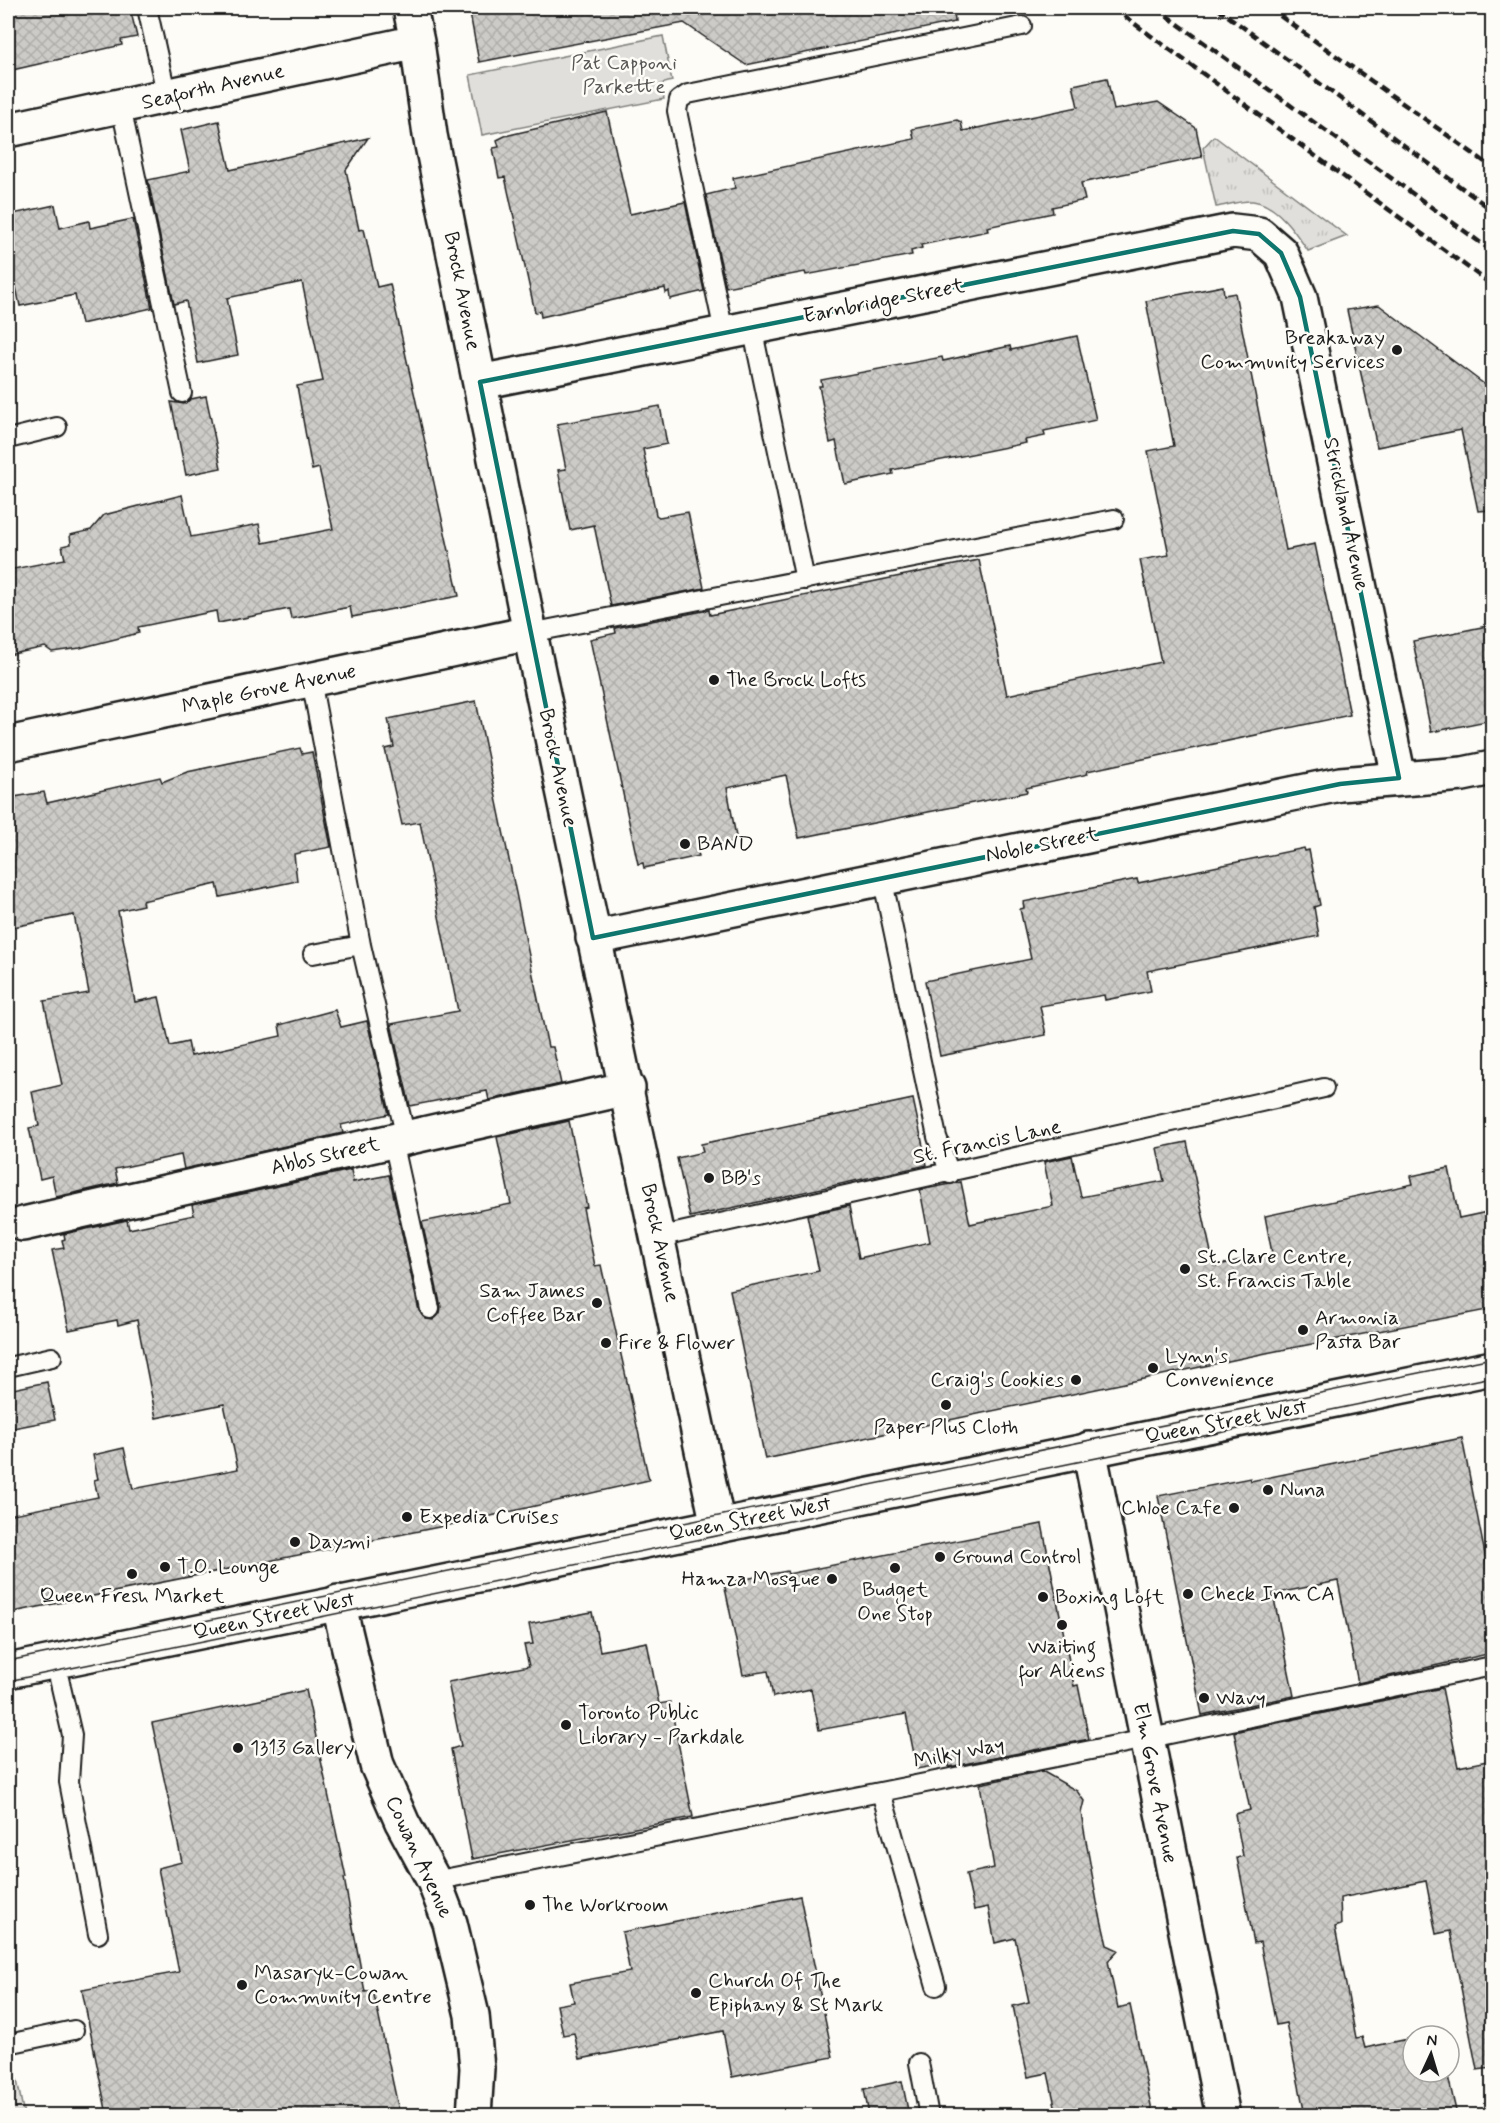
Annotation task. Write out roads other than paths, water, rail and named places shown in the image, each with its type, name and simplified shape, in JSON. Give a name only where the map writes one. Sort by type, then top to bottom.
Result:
[{"type":"street","name":"Brock Avenue","points":[[410,8],[430,135],[530,633],[593,938],[628,1088],[718,1526]]},
{"type":"street","name":"Seaforth Avenue","points":[[8,130],[417,42]]},
{"type":"street","name":"Earnbridge Street","points":[[480,382],[1233,231],[1259,234],[1281,253]]},
{"type":"street","name":"Strickland Avenue","points":[[1281,253],[1300,297],[1399,778]]},
{"type":"street","name":"Maple Grove Avenue","points":[[8,744],[530,633]]},
{"type":"street","name":"Noble Street","points":[[593,938],[1340,784],[1463,774],[1492,768]]},
{"type":"street","name":"Abbs Street","points":[[23,1224],[628,1088]]},
{"type":"street","name":"Queen Street West","points":[[8,1671],[1492,1368]]},
{"type":"street","name":"Elm Grove Avenue","points":[[1089,1449],[1103,1507],[1146,1739],[1223,2115]]},
{"type":"street","name":"Cowan Avenue","points":[[338,1602],[348,1653],[377,1765],[402,1822],[434,1881],[450,1923],[472,2015],[477,2068],[474,2115]]},
{"type":"lane","points":[[147,8],[167,97]]},
{"type":"lane","points":[[805,579],[677,111],[679,100],[688,94],[1022,26]]},
{"type":"lane","points":[[121,107],[182,393]]},
{"type":"lane","points":[[8,439],[57,427]]},
{"type":"lane","points":[[530,633],[1114,519]]},
{"type":"lane","points":[[311,680],[430,1309]]},
{"type":"lane","points":[[882,877],[937,1137],[950,1174]]},
{"type":"lane","points":[[313,954],[361,945]]},
{"type":"lane","name":"St. Francis Lane","points":[[658,1237],[950,1174],[1324,1088]]},
{"type":"lane","points":[[8,1366],[52,1357]]},
{"type":"lane","points":[[55,1661],[72,1735],[69,1782],[98,1934]]},
{"type":"lane","name":"Milky Way","points":[[434,1881],[1146,1739],[1492,1666]]},
{"type":"lane","points":[[881,1792],[936,1986]]},
{"type":"lane","points":[[8,2043],[74,2030]]},
{"type":"lane","points":[[919,2063],[929,2115]]},
{"type":"tram line","points":[[8,1661],[1492,1358]]},
{"type":"tram line","points":[[8,1681],[1492,1377]]},
{"type":"railway","points":[[1113,8],[1492,285]]},
{"type":"railway","points":[[1156,8],[1492,251]]},
{"type":"railway","points":[[1217,8],[1492,210]]},
{"type":"railway","points":[[1269,8],[1492,167]]},
{"type":"place","name":"Breakaway Community Services","points":[[1397,350]]},
{"type":"place","name":"The Brock Lofts","points":[[714,680]]},
{"type":"place","name":"BAND","points":[[685,844]]},
{"type":"place","name":"BB's","points":[[709,1178]]},
{"type":"place","name":"St. Clare Centre, St. Francis Table","points":[[1185,1269]]},
{"type":"place","name":"Sam James Coffee Bar","points":[[597,1303]]},
{"type":"place","name":"Armonia Pasta Bar","points":[[1303,1330]]},
{"type":"place","name":"Fire & Flower","points":[[606,1343]]},
{"type":"place","name":"Lynn's Convenience","points":[[1153,1368]]},
{"type":"place","name":"Craig's Cookies","points":[[1076,1380]]},
{"type":"place","name":"Paper Plus Cloth","points":[[946,1405]]},
{"type":"place","name":"Nuna","points":[[1268,1490]]},
{"type":"place","name":"Chloe Cafe","points":[[1234,1508]]},
{"type":"place","name":"Expedia Cruises","points":[[407,1517]]},
{"type":"place","name":"Daymi","points":[[295,1542]]},
{"type":"place","name":"Ground Control","points":[[940,1557]]},
{"type":"place","name":"T.O. Lounge","points":[[165,1567]]},
{"type":"place","name":"Budget One Stop","points":[[895,1568]]},
{"type":"place","name":"Queen Fresh Market","points":[[132,1574]]},
{"type":"place","name":"Hamza Mosque","points":[[832,1579]]},
{"type":"place","name":"Check Inn CA","points":[[1188,1594]]},
{"type":"place","name":"Boxing Loft","points":[[1043,1597]]},
{"type":"place","name":"Waiting for Aliens","points":[[1062,1625]]},
{"type":"place","name":"Wavy","points":[[1204,1698]]},
{"type":"place","name":"Toronto Public Library - Parkdale","points":[[566,1725]]},
{"type":"place","name":"1313 Gallery","points":[[238,1748]]},
{"type":"place","name":"The Workroom","points":[[530,1905]]},
{"type":"place","name":"Masaryk-Cowan Community Centre","points":[[242,1985]]},
{"type":"place","name":"Church Of The Epiphany & St Mark","points":[[696,1993]]},
{"type":"park label","name":"Pat Capponi Parkette","points":[[624,75]]}]
